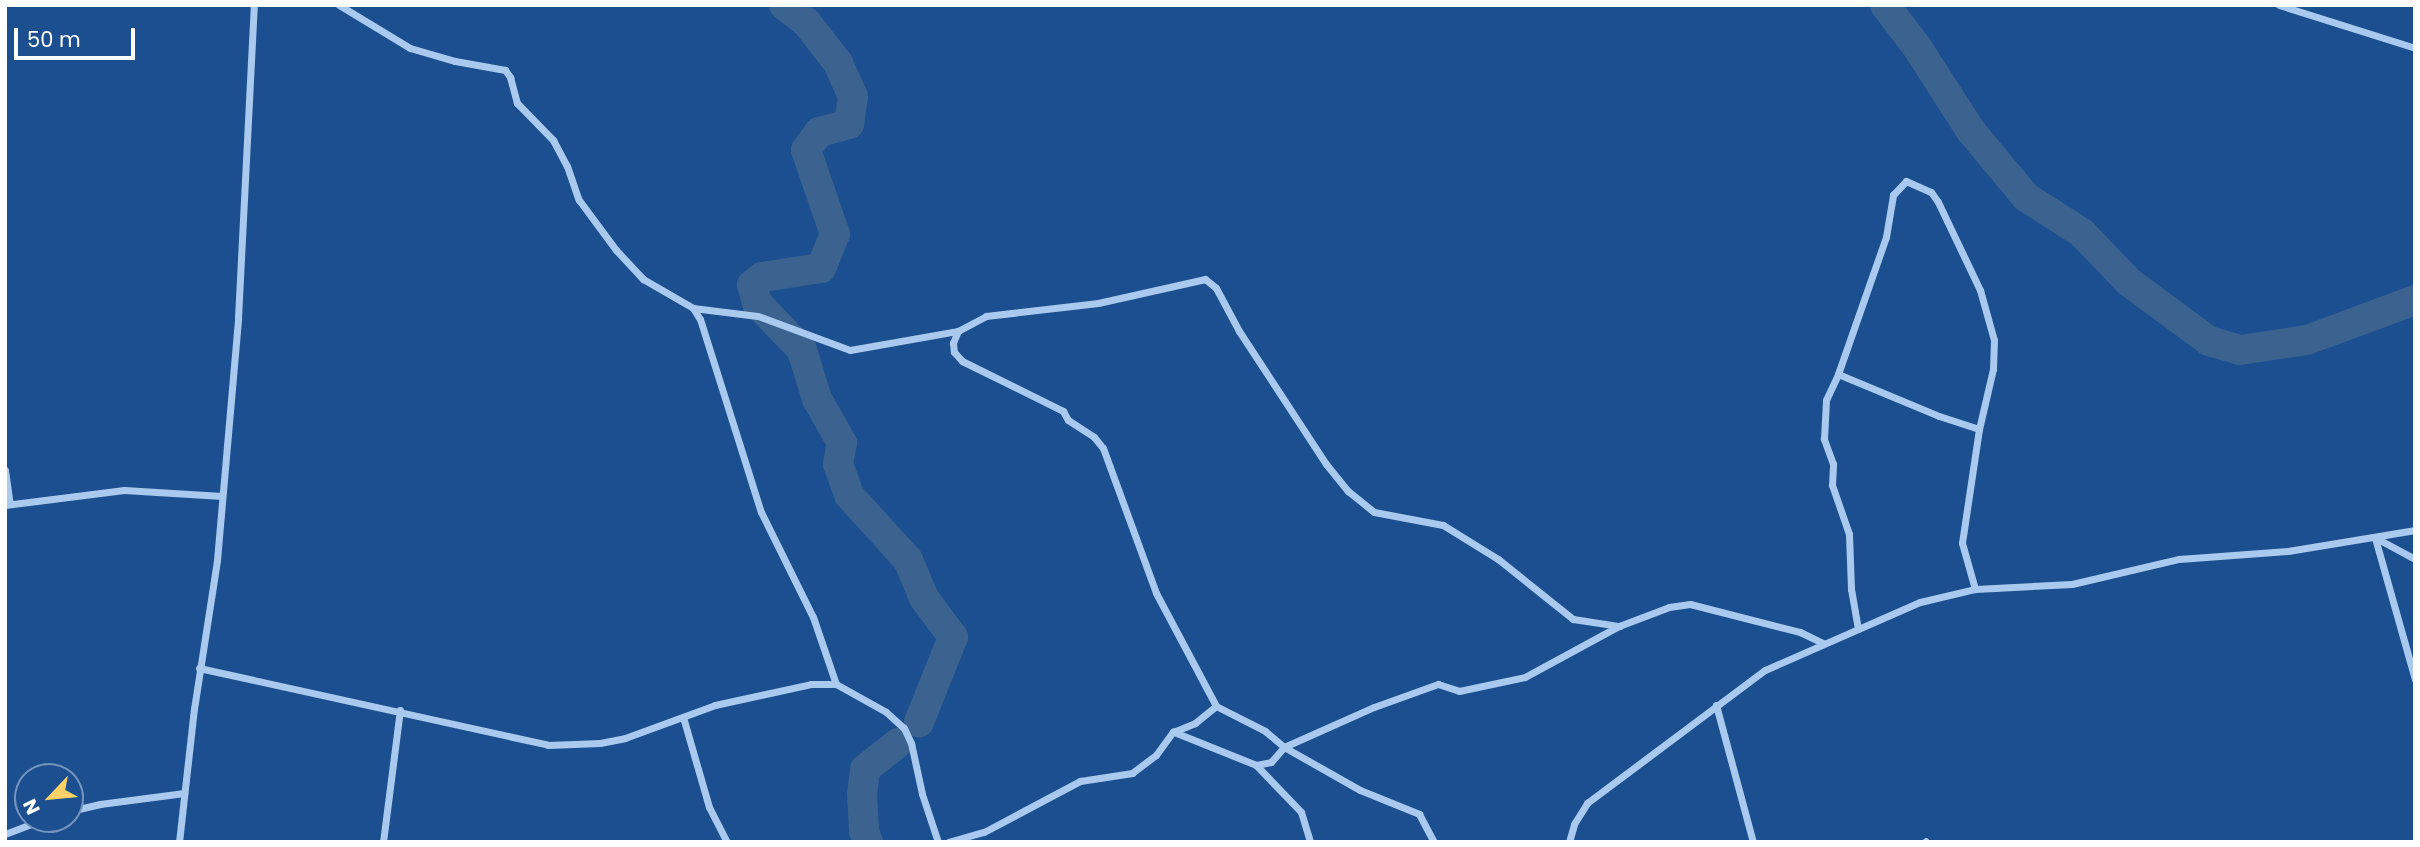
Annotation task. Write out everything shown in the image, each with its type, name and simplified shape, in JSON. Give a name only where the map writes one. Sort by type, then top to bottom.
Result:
[{"type":"street","points":[[179,842],[199,668],[217,560],[238,318],[254,5]]},
{"type":"street","points":[[339,5],[410,48],[456,61],[505,69],[517,103],[553,140],[567,166],[579,200],[616,250],[643,279],[693,307],[758,316],[850,350],[958,331],[986,316],[1098,303],[1205,279],[1216,288],[1239,331],[1326,464],[1365,505],[1388,517],[1426,520],[1443,525],[1497,559],[1566,615],[1573,619],[1619,626]]},
{"type":"street","points":[[2279,5],[2415,48]]},
{"type":"street","points":[[1858,629],[1851,589],[1849,534],[1832,485],[1833,464],[1824,439],[1826,400],[1838,374],[1886,237],[1893,195],[1904,182],[1916,183],[1931,192],[1938,202],[1980,289],[1991,320],[1995,356],[1979,429],[1962,543],[1975,589]]},
{"type":"street","points":[[693,307],[700,319],[761,512],[813,617],[836,684]]},
{"type":"street","points":[[958,331],[953,343],[954,352],[962,361],[1063,411],[1069,420],[1094,437],[1102,448],[1156,593],[1216,706],[1265,731],[1284,747],[1360,790],[1419,814],[1434,842]]},
{"type":"street","points":[[1838,374],[1939,416],[1979,429]]},
{"type":"street","points":[[5,470],[8,504],[124,490],[222,496]]},
{"type":"street","points":[[1569,842],[1574,824],[1587,803],[1765,670],[1920,601],[1975,589],[2072,584],[2179,559],[2288,551],[2415,530]]},
{"type":"street","points":[[2375,538],[2415,559]]},
{"type":"street","points":[[2375,538],[2415,679]]},
{"type":"street","points":[[1256,765],[1271,762],[1284,747],[1374,707],[1438,684],[1460,691],[1525,677],[1619,626],[1669,607],[1690,604],[1800,632],[1823,643]]},
{"type":"street","points":[[199,668],[400,710],[548,745],[600,743],[625,738],[715,705],[811,684],[836,684],[886,712],[904,728],[911,743],[922,794],[938,842]]},
{"type":"street","points":[[1716,705],[1753,842]]},
{"type":"street","points":[[948,842],[984,832],[1080,781],[1132,773],[1156,755],[1173,732],[1195,723],[1216,706]]},
{"type":"street","points":[[383,842],[400,710]]},
{"type":"street","points":[[683,717],[709,807],[727,842]]},
{"type":"street","points":[[1173,732],[1256,765],[1301,811],[1310,842]]},
{"type":"street","points":[[84,808],[184,793]]},
{"type":"waterway","points":[[784,5],[807,23],[838,63],[853,96],[849,124],[819,132],[806,150],[835,234],[821,268],[762,277],[752,285],[757,303],[802,350],[817,399],[842,443],[838,464],[849,495],[908,560],[924,598],[953,637],[919,722]]},
{"type":"waterway","points":[[1885,5],[1917,47],[1971,131],[2026,197],[2082,233],[2129,282],[2209,341],[2240,350],[2307,340],[2415,300]]},
{"type":"waterway","points":[[868,842],[864,831],[862,795],[865,769],[898,743]]}]
